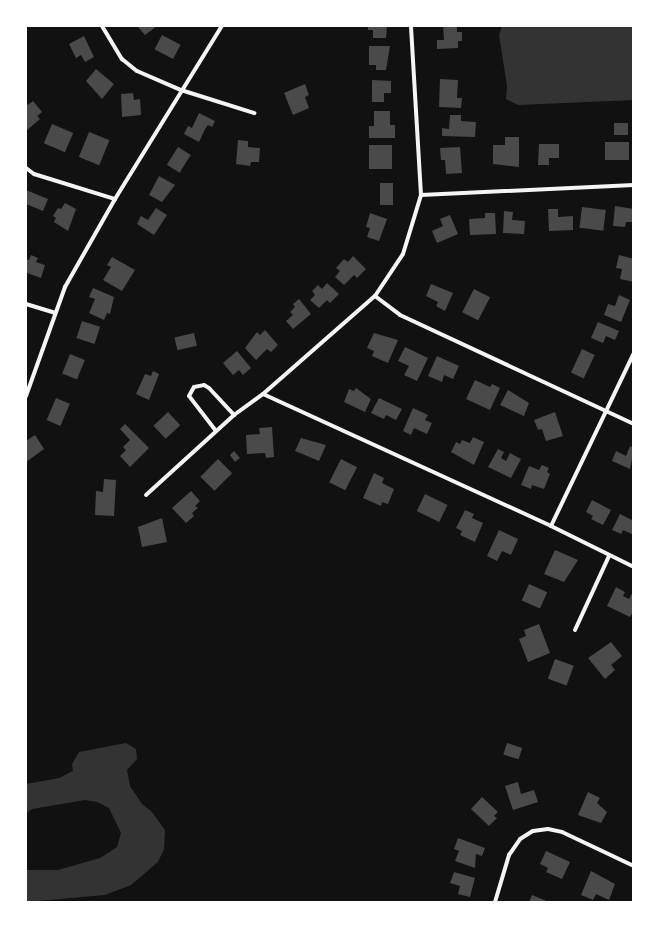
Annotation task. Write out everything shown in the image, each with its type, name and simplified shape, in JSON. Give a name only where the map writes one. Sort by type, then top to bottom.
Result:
[{"type":"street","points":[[102,26],[122,59],[137,72],[181,90],[254,113]]},
{"type":"street","points":[[26,396],[64,287],[115,199],[222,26]]},
{"type":"street","points":[[146,495],[234,414],[263,394],[375,296],[404,254],[421,195],[411,26]]},
{"type":"street","points":[[26,168],[34,174],[115,199]]},
{"type":"street","points":[[421,195],[633,185]]},
{"type":"street","points":[[375,296],[399,315],[633,424]]},
{"type":"street","points":[[26,304],[55,313]]},
{"type":"street","points":[[551,526],[633,353]]},
{"type":"street","points":[[216,432],[189,396],[194,387],[204,385],[209,388],[234,414]]},
{"type":"street","points":[[263,394],[551,526],[633,567]]},
{"type":"street","points":[[575,630],[609,556]]},
{"type":"street","points":[[495,903],[509,855],[520,839],[533,831],[548,829],[562,832],[633,866]]},
{"type":"shaded area","points":[[502,26],[633,26],[633,100],[518,105],[506,99],[507,86],[499,35]]},
{"type":"shaded area","points":[[126,743],[136,749],[137,759],[127,770],[130,786],[142,804],[152,812],[165,830],[164,849],[158,862],[131,885],[105,895],[26,902],[26,870],[58,870],[100,858],[117,847],[121,833],[109,808],[97,802],[85,800],[32,809],[26,814],[26,784],[59,778],[73,771],[72,764],[79,752]]},
{"type":"building","points":[[137,26],[157,26],[145,35]]},
{"type":"building","points":[[368,26],[387,26],[386,38],[373,38],[373,30],[368,30]]},
{"type":"building","points":[[443,26],[457,26],[457,32],[462,32],[462,41],[458,41],[458,48],[437,49],[437,40],[444,40]]},
{"type":"building","points":[[162,35],[181,45],[173,59],[154,49]]},
{"type":"building","points":[[84,36],[94,57],[85,62],[81,55],[76,58],[69,44]]},
{"type":"building","points":[[369,46],[390,46],[386,70],[376,70],[376,65],[369,65]]},
{"type":"building","points":[[96,69],[114,84],[102,99],[86,81]]},
{"type":"building","points":[[440,79],[458,80],[457,98],[462,98],[461,108],[439,107]]},
{"type":"building","points":[[372,80],[391,81],[391,93],[384,93],[384,102],[372,102]]},
{"type":"building","points":[[305,84],[309,95],[305,97],[309,108],[293,115],[284,93]]},
{"type":"building","points":[[133,93],[134,100],[140,99],[141,115],[122,117],[121,94]]},
{"type":"building","points":[[33,101],[42,112],[37,116],[40,119],[26,131],[26,102],[28,105]]},
{"type":"building","points":[[374,111],[390,111],[390,125],[395,125],[395,138],[369,138],[369,126],[374,126]]},
{"type":"building","points":[[199,113],[215,121],[212,127],[208,125],[199,142],[184,134],[188,126],[192,128]]},
{"type":"building","points":[[450,115],[461,115],[461,121],[476,122],[475,137],[442,136],[442,128],[449,129]]},
{"type":"building","points":[[614,123],[628,123],[628,135],[614,135]]},
{"type":"building","points":[[52,124],[73,133],[65,152],[44,143]]},
{"type":"building","points":[[89,132],[109,140],[99,165],[79,157]]},
{"type":"building","points":[[505,137],[519,137],[519,167],[493,164],[493,145],[505,145]]},
{"type":"building","points":[[238,140],[248,141],[248,147],[260,148],[259,162],[251,162],[250,166],[236,164]]},
{"type":"building","points":[[605,142],[629,142],[629,160],[605,160]]},
{"type":"building","points":[[539,144],[559,144],[559,158],[549,158],[549,165],[538,165]]},
{"type":"building","points":[[369,145],[392,145],[392,169],[369,169]]},
{"type":"building","points":[[178,147],[191,155],[180,173],[167,165]]},
{"type":"building","points":[[460,147],[462,173],[446,174],[445,160],[441,160],[440,148]]},
{"type":"building","points":[[159,176],[175,185],[162,202],[149,195]]},
{"type":"building","points":[[380,183],[393,183],[393,205],[380,205]]},
{"type":"building","points":[[26,190],[48,199],[43,211],[26,204]]},
{"type":"building","points":[[65,203],[76,209],[68,231],[54,222],[56,218],[53,216]]},
{"type":"building","points":[[615,206],[634,209],[634,222],[626,222],[625,227],[613,226]]},
{"type":"building","points":[[582,207],[606,210],[603,231],[579,228]]},
{"type":"building","points":[[156,208],[167,215],[154,235],[137,224],[141,216],[148,220]]},
{"type":"building","points":[[548,209],[558,209],[558,217],[573,216],[573,230],[549,231]]},
{"type":"building","points":[[504,211],[513,212],[512,220],[525,221],[524,234],[503,233]]},
{"type":"building","points":[[370,213],[387,219],[379,241],[367,237],[370,228],[366,227]]},
{"type":"building","points":[[485,213],[495,213],[496,234],[470,235],[469,219],[485,218]]},
{"type":"building","points":[[450,215],[458,234],[437,243],[432,231],[443,226],[440,219]]},
{"type":"building","points":[[31,255],[38,258],[36,262],[45,265],[41,278],[27,273],[26,277],[26,259],[29,260]]},
{"type":"building","points":[[619,255],[634,259],[634,282],[620,279],[622,269],[616,268]]},
{"type":"building","points":[[353,256],[366,269],[357,278],[354,275],[344,285],[335,277],[340,271],[336,268],[344,259],[348,262]]},
{"type":"building","points":[[112,257],[135,270],[122,291],[103,280],[111,267],[107,265]]},
{"type":"building","points":[[327,283],[339,294],[330,303],[327,300],[319,308],[310,300],[315,295],[312,291],[318,285],[322,289]]},
{"type":"building","points":[[431,284],[453,293],[445,311],[436,306],[438,302],[426,296]]},
{"type":"building","points":[[93,288],[114,297],[110,314],[107,313],[104,320],[89,313],[95,299],[89,297]]},
{"type":"building","points":[[474,289],[490,297],[478,320],[462,312]]},
{"type":"building","points":[[619,295],[630,300],[621,322],[604,315],[608,304],[615,306]]},
{"type":"building","points":[[299,299],[311,314],[293,329],[286,321],[293,315],[290,312],[295,307],[293,304]]},
{"type":"building","points":[[82,321],[100,327],[95,344],[76,338]]},
{"type":"building","points":[[598,322],[619,331],[615,340],[606,336],[603,343],[591,338]]},
{"type":"building","points":[[265,330],[278,345],[271,352],[267,349],[256,360],[245,348],[257,332],[260,335]]},
{"type":"building","points":[[194,333],[197,346],[177,350],[175,337]]},
{"type":"building","points":[[374,333],[398,340],[388,363],[372,356],[374,351],[367,348]]},
{"type":"building","points":[[405,347],[428,358],[417,381],[404,375],[409,366],[398,361]]},
{"type":"building","points":[[582,349],[595,355],[584,378],[571,373]]},
{"type":"building","points":[[237,351],[251,368],[243,375],[239,370],[233,375],[223,363]]},
{"type":"building","points":[[70,354],[85,360],[77,379],[62,373]]},
{"type":"building","points":[[437,356],[459,366],[453,379],[444,375],[442,382],[428,376]]},
{"type":"building","points":[[153,371],[159,374],[149,400],[136,394],[145,374],[151,376]]},
{"type":"building","points":[[475,380],[490,387],[492,384],[500,388],[490,410],[466,399]]},
{"type":"building","points":[[356,388],[371,399],[365,412],[344,402],[349,389],[354,391]]},
{"type":"building","points":[[508,390],[529,403],[524,416],[500,405]]},
{"type":"building","points":[[56,398],[70,404],[60,426],[47,420]]},
{"type":"building","points":[[379,398],[402,409],[396,420],[386,415],[384,419],[371,413]]},
{"type":"building","points":[[413,408],[428,415],[425,420],[432,423],[427,434],[414,428],[411,435],[403,431]]},
{"type":"building","points":[[168,412],[180,425],[166,439],[153,426]]},
{"type":"building","points":[[555,412],[563,436],[546,441],[542,429],[538,430],[534,420]]},
{"type":"building","points":[[125,424],[149,448],[130,467],[120,456],[126,450],[123,447],[130,440],[120,429]]},
{"type":"building","points":[[272,427],[274,457],[266,458],[265,453],[247,454],[246,435],[260,434],[259,428]]},
{"type":"building","points":[[35,435],[44,449],[26,462],[26,441]]},
{"type":"building","points":[[473,437],[484,442],[474,465],[451,452],[456,442],[460,444],[462,440],[470,443]]},
{"type":"building","points":[[301,438],[326,445],[319,461],[295,451]]},
{"type":"building","points":[[630,446],[634,448],[630,469],[612,461],[616,451],[626,456]]},
{"type":"building","points":[[498,449],[504,452],[501,458],[506,461],[510,453],[521,459],[511,478],[488,467]]},
{"type":"building","points":[[234,451],[240,458],[235,462],[230,455]]},
{"type":"building","points":[[218,459],[232,473],[214,491],[200,477]]},
{"type":"building","points":[[341,459],[357,467],[345,490],[329,482]]},
{"type":"building","points":[[542,465],[549,468],[547,472],[550,474],[544,489],[532,485],[531,489],[521,485],[529,466],[539,470]]},
{"type":"building","points":[[374,473],[384,478],[382,483],[394,489],[388,504],[382,502],[381,506],[363,498]]},
{"type":"building","points":[[104,479],[116,480],[114,516],[95,515],[96,491],[103,492]]},
{"type":"building","points":[[191,491],[200,501],[195,506],[198,508],[192,513],[194,516],[186,523],[172,508]]},
{"type":"building","points":[[425,494],[447,505],[439,522],[417,511]]},
{"type":"building","points":[[592,500],[611,510],[603,525],[591,519],[593,516],[586,512]]},
{"type":"building","points":[[465,510],[474,514],[472,518],[483,523],[475,542],[460,535],[462,531],[456,528]]},
{"type":"building","points":[[620,514],[634,521],[634,535],[623,530],[621,534],[612,530]]},
{"type":"building","points":[[162,518],[167,542],[142,547],[138,527]]},
{"type":"building","points":[[499,530],[518,539],[511,555],[502,551],[497,561],[487,556]]},
{"type":"building","points":[[555,550],[578,560],[564,582],[544,574]]},
{"type":"building","points":[[529,584],[547,592],[540,609],[522,600]]},
{"type":"building","points":[[616,587],[625,592],[623,596],[629,599],[634,590],[634,610],[630,617],[607,606]]},
{"type":"building","points":[[539,624],[550,653],[528,662],[519,639],[526,636],[524,630]]},
{"type":"building","points":[[611,642],[622,656],[611,665],[615,670],[605,679],[588,658]]},
{"type":"building","points":[[555,659],[574,666],[567,686],[548,679]]},
{"type":"building","points":[[507,743],[522,748],[519,759],[503,754]]},
{"type":"building","points":[[518,782],[521,794],[534,790],[538,802],[513,810],[505,786]]},
{"type":"building","points":[[588,792],[600,798],[597,803],[607,812],[601,823],[578,815]]},
{"type":"building","points":[[482,797],[498,812],[494,816],[497,818],[489,826],[471,809]]},
{"type":"building","points":[[458,838],[485,848],[482,856],[476,854],[475,868],[455,861],[459,851],[454,849]]},
{"type":"building","points":[[546,851],[570,862],[562,879],[546,872],[548,868],[540,864]]},
{"type":"building","points":[[591,871],[615,884],[609,900],[596,894],[593,900],[581,895]]},
{"type":"building","points":[[454,872],[475,878],[470,897],[458,894],[460,886],[450,883]]},
{"type":"building","points":[[532,895],[549,902],[529,902]]}]
